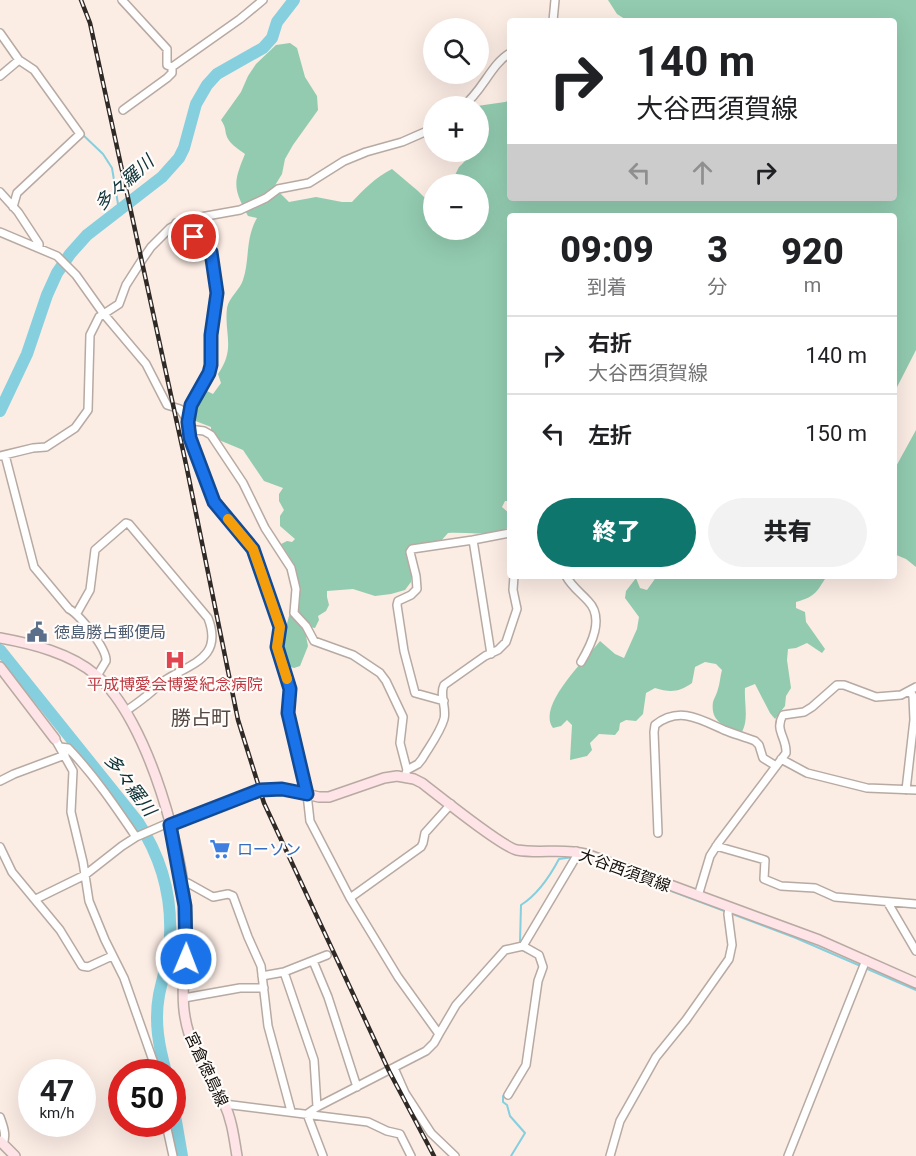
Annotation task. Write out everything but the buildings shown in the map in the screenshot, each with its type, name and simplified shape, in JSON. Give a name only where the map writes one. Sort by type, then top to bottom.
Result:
[{"type":"main road","name":"宮倉徳島線","points":[[0,638],[34,644],[84,667],[97,676],[126,711],[140,736],[170,825],[182,883],[187,926],[184,1013],[188,1034],[224,1104],[232,1128],[237,1156]]},
{"type":"main road","points":[[0,667],[57,743]]},
{"type":"main road","points":[[170,825],[260,790],[282,789],[329,797],[384,778],[406,774]]},
{"type":"main road","name":"大谷西須賀線","points":[[406,774],[422,783],[514,850],[576,851],[819,940],[916,982]]},
{"type":"main road","points":[[2,1142],[15,1156]]},
{"type":"street","points":[[122,0],[167,49],[167,65],[172,67]]},
{"type":"street","points":[[172,67],[263,0]]},
{"type":"street","points":[[553,18],[555,0]]},
{"type":"street","points":[[0,33],[18,60],[34,70],[80,134],[17,193],[13,207]]},
{"type":"street","points":[[474,96],[507,55]]},
{"type":"street","points":[[0,76],[18,60]]},
{"type":"street","points":[[123,110],[172,74],[172,67]]},
{"type":"street","points":[[97,676],[107,656],[77,613],[69,609],[34,567],[2,455],[46,447],[75,428],[88,410],[90,335],[99,317],[119,304],[126,285],[151,248],[176,223],[240,210],[266,198],[278,189],[309,183],[344,161],[423,133]]},
{"type":"street","points":[[0,192],[39,244],[39,248]]},
{"type":"street","points":[[176,223],[209,248],[216,279],[217,303],[211,335],[211,365],[191,405],[188,425],[190,438],[214,502],[253,549],[280,627],[277,647],[290,689],[288,713],[307,794],[310,821],[351,898],[398,977],[439,1034]]},
{"type":"street","points":[[0,232],[62,260],[103,314],[146,364],[167,405],[180,409],[191,405]]},
{"type":"street","points":[[180,409],[188,425],[211,435],[243,483],[268,532],[291,568],[296,589],[294,613],[306,626],[310,637],[314,641],[353,655],[380,673],[386,681],[403,717],[401,749],[406,774],[418,764],[441,726],[445,707],[442,692],[444,685],[506,642],[517,609],[513,590],[514,579]]},
{"type":"street","points":[[77,613],[90,590],[94,550],[126,523],[208,618],[211,625],[211,642],[201,661],[166,679],[126,711]]},
{"type":"street","points":[[444,701],[415,693],[404,651],[397,605],[398,601],[411,595],[417,589],[410,552],[412,549],[507,534]]},
{"type":"street","points":[[473,540],[491,654]]},
{"type":"street","points":[[568,579],[574,588],[590,602],[594,615],[593,640],[581,662]]},
{"type":"street","points":[[698,896],[710,856],[716,846],[786,753],[786,746],[779,731],[779,721],[783,715],[804,712],[837,685],[844,685],[876,697],[901,695],[913,689],[915,719],[906,790]]},
{"type":"street","points":[[658,833],[654,725],[661,720],[687,714],[755,741],[759,745],[763,758],[807,773],[867,788],[916,790]]},
{"type":"street","points":[[57,743],[73,771],[71,812],[89,901],[112,956],[124,978],[152,1059]]},
{"type":"street","points":[[57,743],[68,748],[81,761],[138,837]]},
{"type":"street","points":[[0,781],[65,755]]},
{"type":"street","points":[[351,898],[421,847],[425,833],[451,804]]},
{"type":"street","points":[[36,899],[85,875],[138,837],[166,824],[170,825]]},
{"type":"street","points":[[716,846],[765,860],[764,879],[781,886],[815,888],[835,897],[916,904]]},
{"type":"street","points":[[0,847],[12,872],[36,899],[71,946],[82,966],[88,967],[112,956]]},
{"type":"street","points":[[523,946],[576,857],[576,851]]},
{"type":"street","points":[[182,883],[188,883],[213,897],[228,894],[233,896],[261,966],[268,1026],[291,1111]]},
{"type":"street","points":[[888,903],[916,951]]},
{"type":"street","points":[[610,1156],[620,1121],[656,1057],[686,1020],[729,959],[732,945],[729,908]]},
{"type":"street","points":[[307,1114],[426,1051],[434,1043],[456,1005],[505,950],[523,946],[539,955],[543,967],[538,981],[526,1065],[508,1095]]},
{"type":"street","points":[[262,976],[284,972],[327,955]]},
{"type":"street","points":[[313,960],[328,997],[357,1087]]},
{"type":"street","points":[[788,1156],[866,960]]},
{"type":"street","points":[[284,972],[315,1060],[317,1107]]},
{"type":"street","points":[[184,998],[240,988],[264,988]]},
{"type":"street","points":[[394,1068],[405,1093],[431,1133],[455,1156]]},
{"type":"street","points":[[224,1104],[368,1122],[400,1134],[411,1156]]},
{"type":"street","points":[[307,1114],[322,1156]]},
{"type":"street","points":[[0,1118],[5,1139],[2,1142]]},
{"type":"street","points":[[169,1137],[173,1156]]},
{"type":"green space","points":[[608,0],[916,0],[916,350],[897,387],[897,213],[507,213],[507,501],[502,507],[507,511],[507,528],[487,533],[448,533],[440,542],[415,546],[408,559],[412,575],[411,582],[405,590],[375,596],[353,589],[327,591],[329,605],[326,611],[318,616],[319,620],[315,628],[309,627],[305,631],[308,646],[300,666],[294,668],[288,666],[282,649],[282,636],[285,635],[298,589],[292,571],[294,564],[281,544],[287,541],[292,542],[295,539],[280,526],[280,516],[284,510],[279,501],[279,494],[283,488],[264,481],[243,450],[219,440],[211,432],[211,427],[193,420],[205,390],[213,394],[221,383],[218,374],[227,357],[228,349],[227,308],[243,280],[249,241],[257,218],[248,216],[237,192],[238,172],[245,154],[229,140],[221,120],[241,92],[256,64],[276,45],[290,43],[297,48],[305,77],[317,96],[318,110],[285,159],[282,174],[274,187],[289,202],[316,197],[352,202],[370,184],[392,169],[423,196],[423,240],[489,240],[489,174],[456,174],[464,162],[489,162],[489,104],[507,101],[507,201],[897,201],[897,18],[623,18],[617,14]]},
{"type":"green space","points":[[916,430],[916,567],[897,555],[897,465]]},
{"type":"green space","points":[[635,579],[640,588],[647,590],[655,579],[825,579],[815,593],[796,602],[796,608],[805,612],[806,622],[825,649],[822,653],[807,643],[788,649],[787,660],[791,688],[786,696],[785,706],[775,719],[755,684],[745,688],[746,716],[742,732],[720,723],[714,715],[713,702],[718,691],[722,670],[716,664],[705,662],[695,667],[692,683],[687,686],[675,691],[655,688],[646,693],[643,714],[636,721],[626,720],[620,723],[615,735],[599,734],[590,743],[592,750],[587,756],[570,760],[572,725],[567,720],[561,726],[553,728],[550,719],[551,708],[565,683],[600,641],[615,654],[624,658],[637,629],[639,617],[625,598],[626,591]]},
{"type":"waterway","name":"多々羅川","points":[[0,411],[27,354],[47,295],[57,273],[70,254],[87,235],[162,177],[179,158],[196,104],[207,85],[217,74],[263,48],[272,38],[277,22],[294,0]]},
{"type":"waterway","points":[[81,133],[103,154],[112,168],[119,210]]},
{"type":"waterway","name":"多々羅川","points":[[0,650],[138,822],[160,867],[170,916],[169,950],[157,1015],[163,1059]]},
{"type":"waterway","points":[[528,953],[522,950],[520,942],[521,905],[543,885],[559,859],[573,857]]},
{"type":"waterway","points":[[581,857],[796,938],[916,990]]},
{"type":"waterway","points":[[509,1087],[503,1096],[503,1102],[507,1105],[510,1116],[525,1133],[511,1156]]},
{"type":"waterway","name":"多々羅川","points":[[179,1137],[182,1156]]},
{"type":"railway","points":[[81,0],[90,23],[187,469],[238,720],[264,803],[389,1071],[434,1156]]},
{"type":"slow traffic","points":[[228,519],[253,549],[280,627],[277,647],[287,679]]},
{"type":"place","name":"徳島勝占郵便局","points":[[37,632]]},
{"type":"place","name":"平成博愛会博愛紀念病院","points":[[175,660]]},
{"type":"place","name":"ローソン","points":[[220,849]]},
{"type":"district","name":"勝占町","points":[[201,718]]},
{"type":"route","points":[[186,959],[185,906],[170,825],[260,790],[282,789],[307,794],[288,713],[290,689],[277,647],[280,627],[253,549],[214,502],[190,438],[188,422],[191,405],[211,365],[211,335],[217,303],[216,279],[211,252],[194,237]]}]
